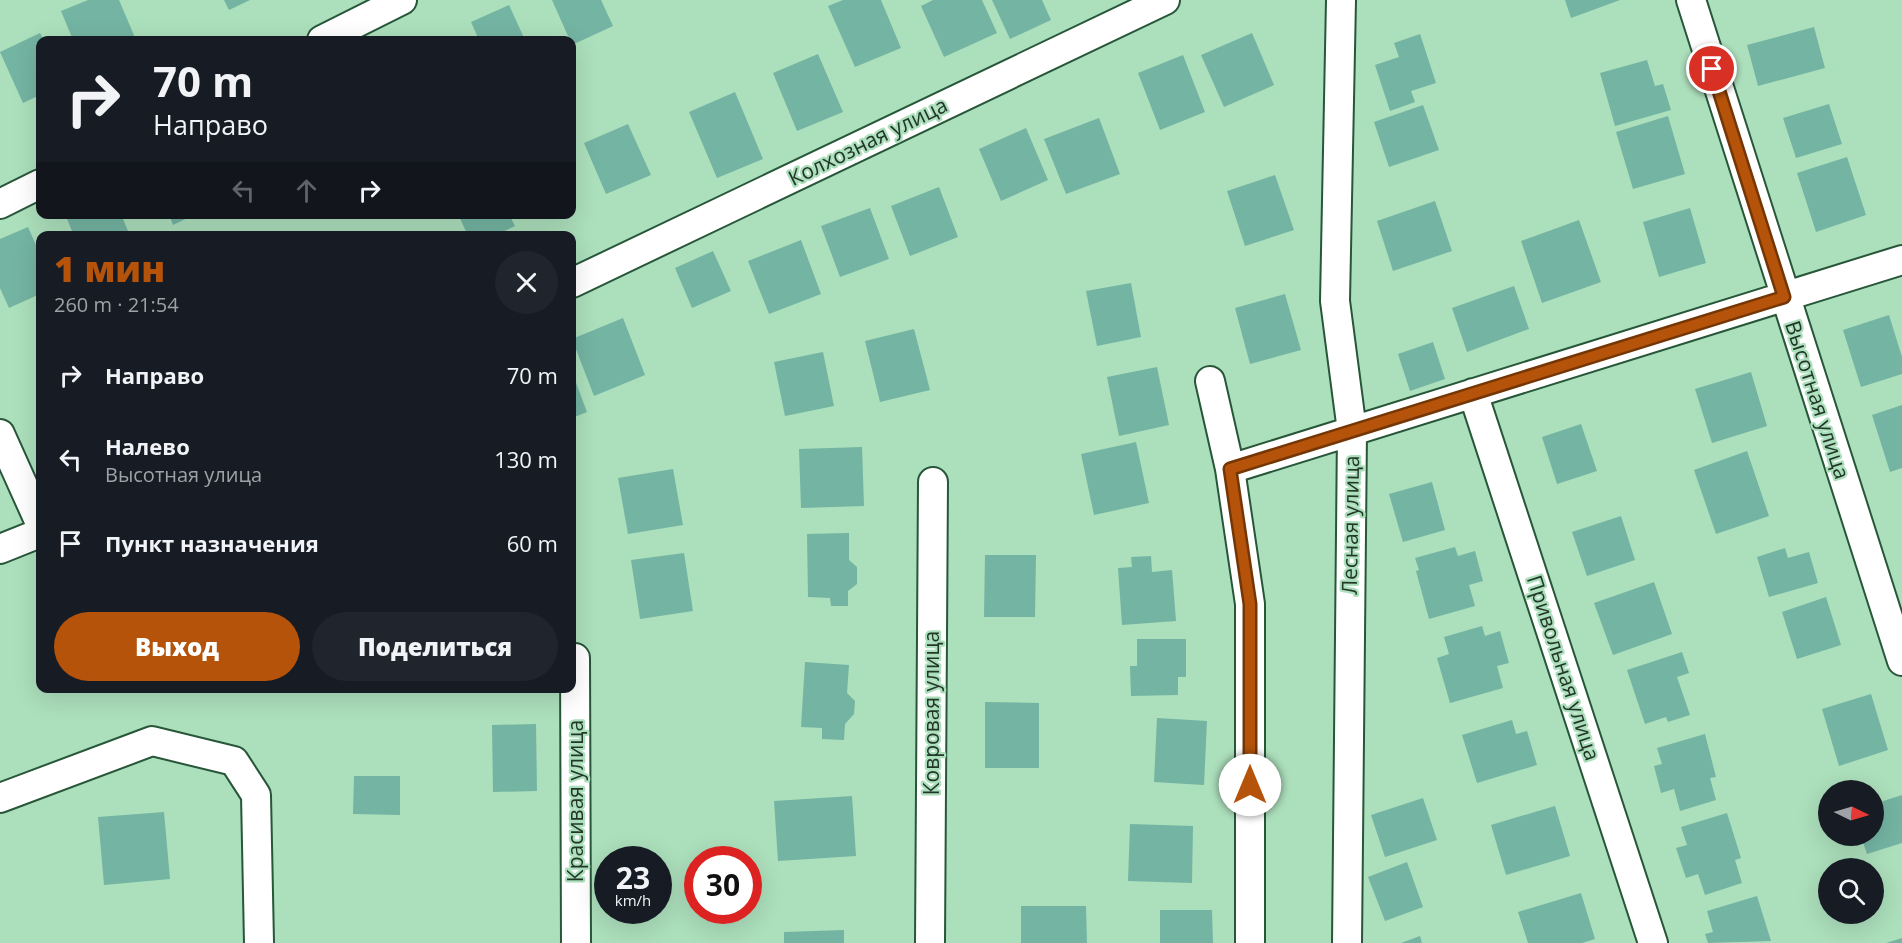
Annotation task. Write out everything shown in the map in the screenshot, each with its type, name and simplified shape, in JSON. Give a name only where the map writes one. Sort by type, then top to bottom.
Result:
[{"type":"street","points":[[330,36],[402,0]]},
{"type":"street","name":"Колхозная улица","points":[[576,282],[1165,0]]},
{"type":"street","name":"Лесная улица","points":[[1341,0],[1335,301],[1352,431],[1347,943]]},
{"type":"street","name":"Высотная улица","points":[[1691,0],[1902,661]]},
{"type":"street","points":[[0,204],[36,186]]},
{"type":"street","points":[[1230,469],[1902,260]]},
{"type":"street","points":[[1210,381],[1230,469],[1250,604],[1250,943]]},
{"type":"street","name":"Привольная улица","points":[[1473,393],[1653,943]]},
{"type":"street","points":[[0,434],[36,514]]},
{"type":"street","name":"Ковровая улица","points":[[930,943],[933,482]]},
{"type":"street","points":[[0,549],[36,535]]},
{"type":"street","name":"Красивая улица","points":[[575,693],[576,943]]},
{"type":"street","points":[[0,798],[152,741],[234,760],[256,795],[259,943]]},
{"type":"building","points":[[88,0],[119,0],[134,36],[71,36],[61,11]]},
{"type":"building","points":[[224,0],[250,0],[229,10]]},
{"type":"building","points":[[552,0],[601,0],[613,26],[576,43],[576,36],[568,36]]},
{"type":"building","points":[[843,0],[881,0],[901,48],[855,67],[828,6]]},
{"type":"building","points":[[933,0],[982,0],[997,33],[944,57],[921,6]]},
{"type":"building","points":[[992,0],[1042,0],[1051,20],[1010,39]]},
{"type":"building","points":[[1565,0],[1620,0],[1571,18]]},
{"type":"building","points":[[509,5],[523,36],[477,36],[471,22]]},
{"type":"building","points":[[1814,27],[1825,68],[1758,86],[1747,45]]},
{"type":"building","points":[[40,33],[42,36],[36,36],[36,97],[23,103],[0,52]]},
{"type":"building","points":[[1252,33],[1274,85],[1224,107],[1201,55]]},
{"type":"building","points":[[1420,34],[1436,83],[1411,91],[1415,102],[1390,111],[1375,65],[1399,57],[1394,43]]},
{"type":"building","points":[[818,54],[843,112],[797,131],[773,73]]},
{"type":"building","points":[[1183,55],[1205,112],[1160,130],[1138,73]]},
{"type":"building","points":[[1647,60],[1655,86],[1663,84],[1671,110],[1615,126],[1600,73]]},
{"type":"building","points":[[735,92],[763,159],[717,178],[689,112]]},
{"type":"building","points":[[1829,104],[1842,144],[1796,158],[1783,118]]},
{"type":"building","points":[[1423,105],[1439,150],[1389,167],[1374,122]]},
{"type":"building","points":[[1668,116],[1685,174],[1633,189],[1616,132]]},
{"type":"building","points":[[1099,118],[1120,174],[1066,194],[1044,139]]},
{"type":"building","points":[[628,124],[651,175],[606,194],[584,143]]},
{"type":"building","points":[[1026,128],[1048,180],[1001,201],[979,149]]},
{"type":"building","points":[[1847,157],[1866,215],[1816,232],[1797,173]]},
{"type":"building","points":[[1275,175],[1294,230],[1245,246],[1227,191]]},
{"type":"building","points":[[939,187],[958,237],[910,256],[891,206]]},
{"type":"building","points":[[1435,201],[1452,251],[1393,271],[1377,221]]},
{"type":"building","points":[[870,208],[889,259],[840,277],[821,226]]},
{"type":"building","points":[[1690,208],[1706,263],[1659,277],[1643,222]]},
{"type":"building","points":[[67,219],[123,219],[128,231],[72,231]]},
{"type":"building","points":[[171,219],[186,219],[173,225]]},
{"type":"building","points":[[460,219],[512,219],[515,226],[504,231],[466,231]]},
{"type":"building","points":[[1579,220],[1601,282],[1542,303],[1521,241]]},
{"type":"building","points":[[28,227],[36,245],[36,296],[9,308],[0,288],[0,239]]},
{"type":"building","points":[[801,240],[821,294],[769,314],[748,261]]},
{"type":"building","points":[[713,251],[731,291],[692,308],[675,268]]},
{"type":"building","points":[[1131,283],[1141,337],[1097,346],[1086,291]]},
{"type":"building","points":[[1514,286],[1529,329],[1467,352],[1452,308]]},
{"type":"building","points":[[1285,294],[1301,350],[1250,364],[1235,308]]},
{"type":"building","points":[[1889,315],[1902,357],[1902,374],[1861,387],[1843,330]]},
{"type":"building","points":[[623,318],[645,375],[594,396],[576,349],[576,337]]},
{"type":"building","points":[[914,329],[930,390],[880,402],[865,341]]},
{"type":"building","points":[[1433,342],[1445,379],[1410,391],[1398,354]]},
{"type":"building","points":[[823,352],[834,406],[785,416],[774,362]]},
{"type":"building","points":[[1157,367],[1169,425],[1119,436],[1107,377]]},
{"type":"building","points":[[1751,372],[1767,426],[1712,443],[1695,389]]},
{"type":"building","points":[[576,383],[587,412],[576,416]]},
{"type":"building","points":[[1902,405],[1902,468],[1890,472],[1872,415]]},
{"type":"building","points":[[1581,424],[1597,471],[1557,484],[1542,437]]},
{"type":"building","points":[[1136,442],[1149,503],[1094,515],[1081,454]]},
{"type":"building","points":[[862,447],[864,506],[801,508],[799,449]]},
{"type":"building","points":[[1747,451],[1769,516],[1716,534],[1694,470]]},
{"type":"building","points":[[673,469],[683,525],[628,534],[618,478]]},
{"type":"building","points":[[1432,482],[1445,530],[1403,542],[1389,494]]},
{"type":"building","points":[[1621,516],[1635,560],[1587,576],[1572,532]]},
{"type":"building","points":[[849,533],[849,560],[857,567],[857,584],[848,591],[848,606],[831,606],[830,598],[808,597],[807,534]]},
{"type":"building","points":[[1455,547],[1458,556],[1475,551],[1483,581],[1469,585],[1475,606],[1429,619],[1416,571],[1419,570],[1415,558]]},
{"type":"building","points":[[1785,548],[1788,558],[1809,552],[1818,583],[1769,597],[1757,557]]},
{"type":"building","points":[[684,553],[693,611],[640,619],[631,560]]},
{"type":"building","points":[[985,555],[1036,555],[1035,617],[984,617]]},
{"type":"building","points":[[1151,556],[1152,572],[1172,570],[1176,621],[1122,625],[1118,568],[1132,567],[1131,557]]},
{"type":"building","points":[[1654,582],[1672,634],[1613,655],[1594,603]]},
{"type":"building","points":[[1826,597],[1841,645],[1797,659],[1782,612]]},
{"type":"building","points":[[1482,626],[1485,636],[1500,631],[1509,663],[1497,666],[1503,688],[1450,703],[1437,658],[1449,654],[1444,637]]},
{"type":"building","points":[[1137,639],[1186,639],[1186,677],[1178,677],[1178,695],[1131,696],[1130,666],[1137,666]]},
{"type":"building","points":[[1682,652],[1689,673],[1677,677],[1690,715],[1668,722],[1666,717],[1645,724],[1627,670]]},
{"type":"building","points":[[805,662],[849,665],[847,693],[855,701],[854,714],[845,724],[844,740],[822,739],[822,728],[801,727]]},
{"type":"building","points":[[1871,694],[1888,750],[1839,766],[1822,709]]},
{"type":"building","points":[[985,702],[1039,703],[1039,768],[985,768]]},
{"type":"building","points":[[1157,718],[1207,721],[1204,785],[1154,782]]},
{"type":"building","points":[[1512,720],[1516,734],[1527,731],[1537,765],[1477,783],[1462,735]]},
{"type":"building","points":[[536,724],[537,791],[493,792],[492,725]]},
{"type":"building","points":[[1705,734],[1716,777],[1710,778],[1716,800],[1680,811],[1674,789],[1661,793],[1654,766],[1662,764],[1657,748]]},
{"type":"building","points":[[354,776],[400,776],[400,815],[353,814]]},
{"type":"building","points":[[1902,795],[1902,843],[1867,854],[1864,846],[1884,846],[1884,801]]},
{"type":"building","points":[[852,796],[856,856],[778,861],[774,801]]},
{"type":"building","points":[[1423,798],[1437,840],[1385,857],[1371,815]]},
{"type":"building","points":[[1555,806],[1570,856],[1506,875],[1491,825]]},
{"type":"building","points":[[164,812],[170,879],[104,885],[98,817]]},
{"type":"building","points":[[1727,813],[1741,858],[1735,860],[1742,883],[1705,895],[1698,874],[1686,878],[1676,848],[1687,845],[1681,827]]},
{"type":"building","points":[[1130,824],[1193,826],[1192,883],[1128,881]]},
{"type":"building","points":[[1407,862],[1423,907],[1385,921],[1368,877]]},
{"type":"building","points":[[1581,893],[1595,939],[1582,943],[1528,943],[1518,912]]},
{"type":"building","points":[[1757,896],[1771,941],[1708,943],[1705,934],[1713,932],[1707,911]]},
{"type":"building","points":[[1021,906],[1086,906],[1087,943],[1021,943]]},
{"type":"building","points":[[1160,910],[1212,910],[1213,943],[1160,943]]},
{"type":"building","points":[[844,930],[844,943],[784,943],[784,932]]},
{"type":"building","points":[[1420,936],[1422,943],[1401,943]]},
{"type":"building","points":[[1902,938],[1902,943],[1886,943]]},
{"type":"route","points":[[1250,785],[1250,604],[1230,469],[1784,297],[1712,69]]}]
